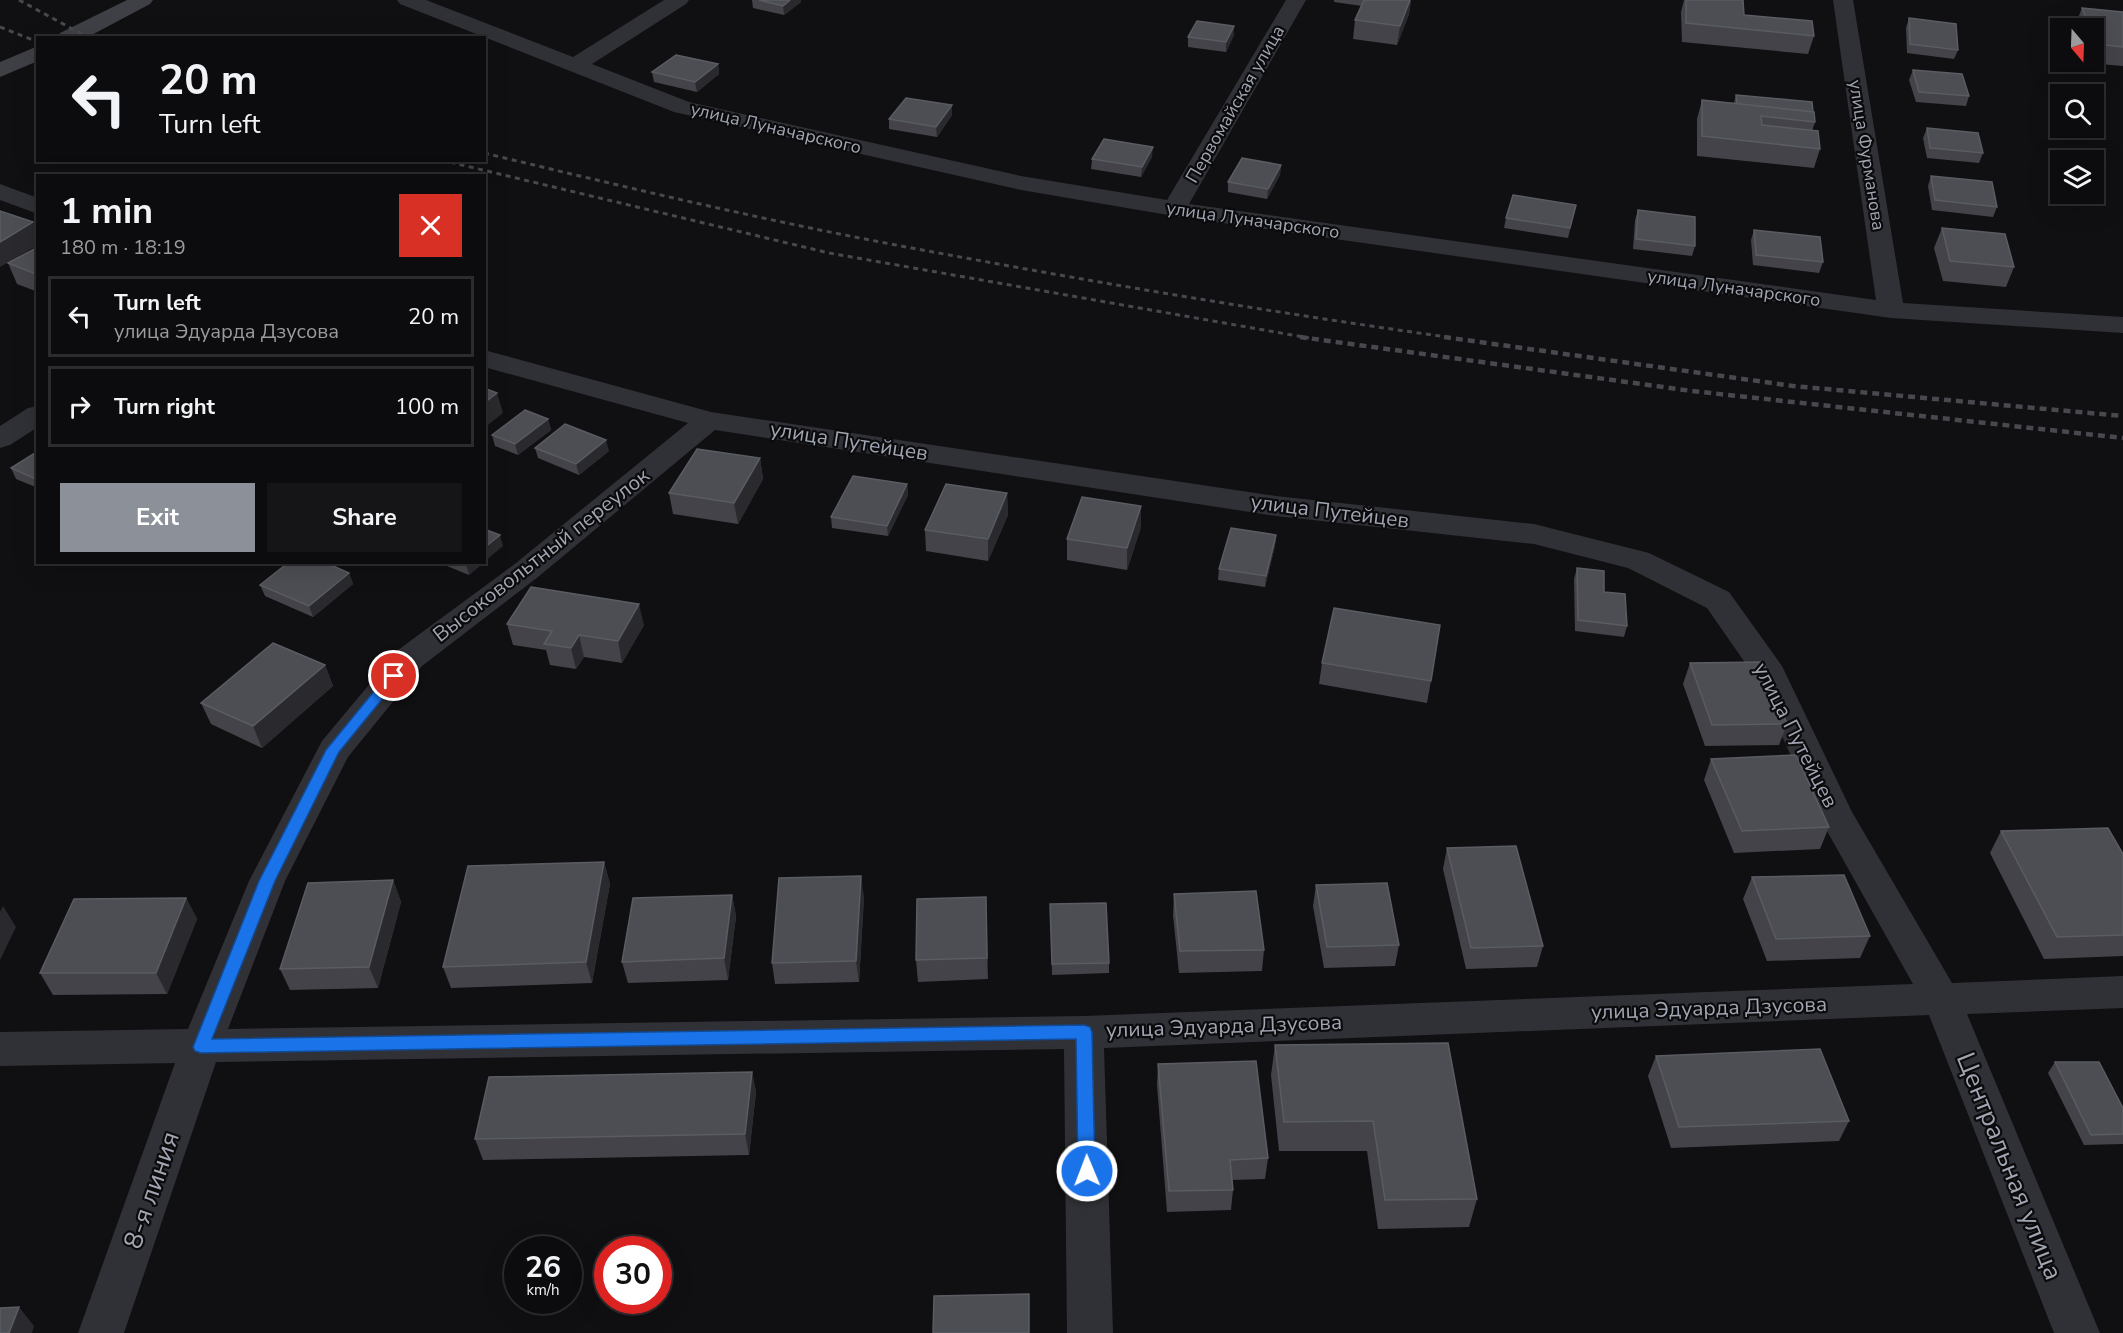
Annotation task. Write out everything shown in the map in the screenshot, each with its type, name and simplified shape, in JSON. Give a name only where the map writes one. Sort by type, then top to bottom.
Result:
[{"type":"main road","points":[[72,36],[143,0]]},
{"type":"main road","points":[[0,70],[36,53]]},
{"type":"street","name":"улица Луначарского","points":[[407,0],[682,107],[1021,183],[1174,209],[1891,310],[2123,325]]},
{"type":"street","points":[[574,66],[679,0]]},
{"type":"street","name":"Первомайская улица","points":[[1174,209],[1296,0]]},
{"type":"street","name":"улица Фурманова","points":[[1843,0],[1891,310]]},
{"type":"street","points":[[0,191],[36,206]]},
{"type":"street","name":"улица Путейцев","points":[[486,359],[709,420],[1276,506],[1534,534],[1638,560],[1718,600],[1770,674],[1836,815],[1942,1000]]},
{"type":"street","points":[[0,439],[36,415]]},
{"type":"street","name":"Высоковольтный переулок","points":[[201,1047],[267,881],[333,750],[410,658],[527,570],[709,420]]},
{"type":"street","name":"улица Эдуарда Дзусова","points":[[0,1049],[1084,1032],[2123,992]]},
{"type":"street","name":"Центральная улица","points":[[1942,1000],[2077,1333]]},
{"type":"street","points":[[1084,1032],[1089,1333]]},
{"type":"street","name":"8-я линия","points":[[100,1333],[201,1047]]},
{"type":"building","points":[[759,0],[790,0],[783,6]]},
{"type":"building","points":[[1364,0],[1410,0],[1400,26],[1355,20]]},
{"type":"building","points":[[1686,0],[1743,0],[1744,15],[1812,21],[1814,36],[1686,23]]},
{"type":"building","points":[[2082,8],[2123,12],[2123,47],[2104,45],[2104,18],[2086,18]]},
{"type":"building","points":[[1909,18],[1956,24],[1958,50],[1910,44]]},
{"type":"building","points":[[1197,21],[1234,26],[1226,42],[1188,37]]},
{"type":"building","points":[[676,55],[718,64],[695,82],[652,72]]},
{"type":"building","points":[[1913,70],[1962,74],[1969,96],[1919,92]]},
{"type":"building","points":[[1736,95],[1812,102],[1813,112],[1737,104]]},
{"type":"building","points":[[906,98],[952,105],[936,127],[889,119]]},
{"type":"building","points":[[1702,100],[1814,112],[1815,122],[1761,116],[1762,125],[1818,131],[1820,149],[1702,136]]},
{"type":"building","points":[[1927,128],[1978,133],[1983,153],[1930,148]]},
{"type":"building","points":[[1104,139],[1153,147],[1142,167],[1092,159]]},
{"type":"building","points":[[1242,158],[1281,165],[1268,189],[1228,182]]},
{"type":"building","points":[[1931,176],[1992,182],[1997,207],[1935,200]]},
{"type":"building","points":[[1513,195],[1576,205],[1570,228],[1506,218]]},
{"type":"building","points":[[1638,210],[1695,217],[1695,246],[1636,239]]},
{"type":"building","points":[[0,211],[33,222],[0,242]]},
{"type":"building","points":[[1942,228],[2005,234],[2014,267],[1950,261]]},
{"type":"building","points":[[1754,230],[1820,237],[1823,262],[1756,255]]},
{"type":"building","points":[[36,248],[36,274],[8,263]]},
{"type":"building","points":[[486,389],[497,393],[486,401]]},
{"type":"building","points":[[525,410],[548,419],[515,444],[492,435]]},
{"type":"building","points":[[565,424],[606,440],[576,464],[535,448]]},
{"type":"building","points":[[697,449],[760,458],[734,503],[669,493]]},
{"type":"building","points":[[36,452],[36,479],[11,468]]},
{"type":"building","points":[[853,476],[907,484],[887,526],[831,517]]},
{"type":"building","points":[[946,484],[1007,493],[988,539],[925,530]]},
{"type":"building","points":[[1082,497],[1141,506],[1127,548],[1067,539]]},
{"type":"building","points":[[1231,528],[1276,535],[1266,576],[1219,569]]},
{"type":"building","points":[[486,530],[500,535],[486,546]]},
{"type":"building","points":[[286,564],[329,564],[349,573],[309,606],[260,585]]},
{"type":"building","points":[[1577,568],[1604,571],[1604,592],[1625,594],[1627,626],[1578,620]]},
{"type":"building","points":[[531,587],[639,604],[618,641],[579,635],[571,648],[544,644],[552,631],[507,624]]},
{"type":"building","points":[[1334,608],[1440,625],[1431,681],[1322,663]]},
{"type":"building","points":[[273,643],[325,665],[253,726],[201,703]]},
{"type":"building","points":[[1763,662],[1787,724],[1712,725],[1690,663]]},
{"type":"building","points":[[1796,755],[1829,827],[1742,831],[1711,759]]},
{"type":"building","points":[[2108,828],[2123,854],[2123,935],[2057,937],[2001,831]]},
{"type":"building","points":[[1516,846],[1543,946],[1471,948],[1447,848]]},
{"type":"building","points":[[604,862],[586,962],[443,967],[468,866]]},
{"type":"building","points":[[1844,875],[1870,936],[1776,939],[1752,877]]},
{"type":"building","points":[[861,876],[856,961],[772,963],[779,878]]},
{"type":"building","points":[[393,880],[369,967],[280,969],[308,883]]},
{"type":"building","points":[[1387,883],[1399,945],[1327,947],[1316,885]]},
{"type":"building","points":[[1256,891],[1264,950],[1180,951],[1174,894]]},
{"type":"building","points":[[732,895],[724,958],[622,962],[633,898]]},
{"type":"building","points":[[986,897],[987,958],[916,960],[917,899]]},
{"type":"building","points":[[186,898],[156,973],[40,973],[74,899]]},
{"type":"building","points":[[1106,903],[1109,963],[1052,964],[1050,904]]},
{"type":"building","points":[[1448,1043],[1477,1199],[1385,1200],[1373,1121],[1284,1122],[1275,1045]]},
{"type":"building","points":[[1820,1049],[1849,1121],[1679,1127],[1656,1056]]},
{"type":"building","points":[[1256,1061],[1268,1158],[1230,1160],[1233,1190],[1169,1191],[1158,1064]]},
{"type":"building","points":[[2055,1062],[2099,1062],[2123,1108],[2123,1134],[2091,1135]]},
{"type":"building","points":[[752,1072],[745,1134],[475,1139],[489,1077]]},
{"type":"building","points":[[1029,1294],[1029,1333],[933,1333],[934,1296]]},
{"type":"building","points":[[19,1307],[9,1333],[0,1333],[0,1308]]},
{"type":"railway","points":[[19,0],[85,36]]},
{"type":"railway","points":[[0,27],[36,41]]},
{"type":"railway","points":[[486,153],[741,213],[896,245],[1175,295],[1454,338]]},
{"type":"railway","points":[[449,162],[829,253],[1309,338]]},
{"type":"railway","points":[[1300,337],[1692,391],[2123,438]]},
{"type":"railway","points":[[1444,337],[1793,386],[2123,416]]},
{"type":"route","points":[[394,676],[333,750],[267,881],[201,1047],[1084,1032],[1087,1171]]}]
